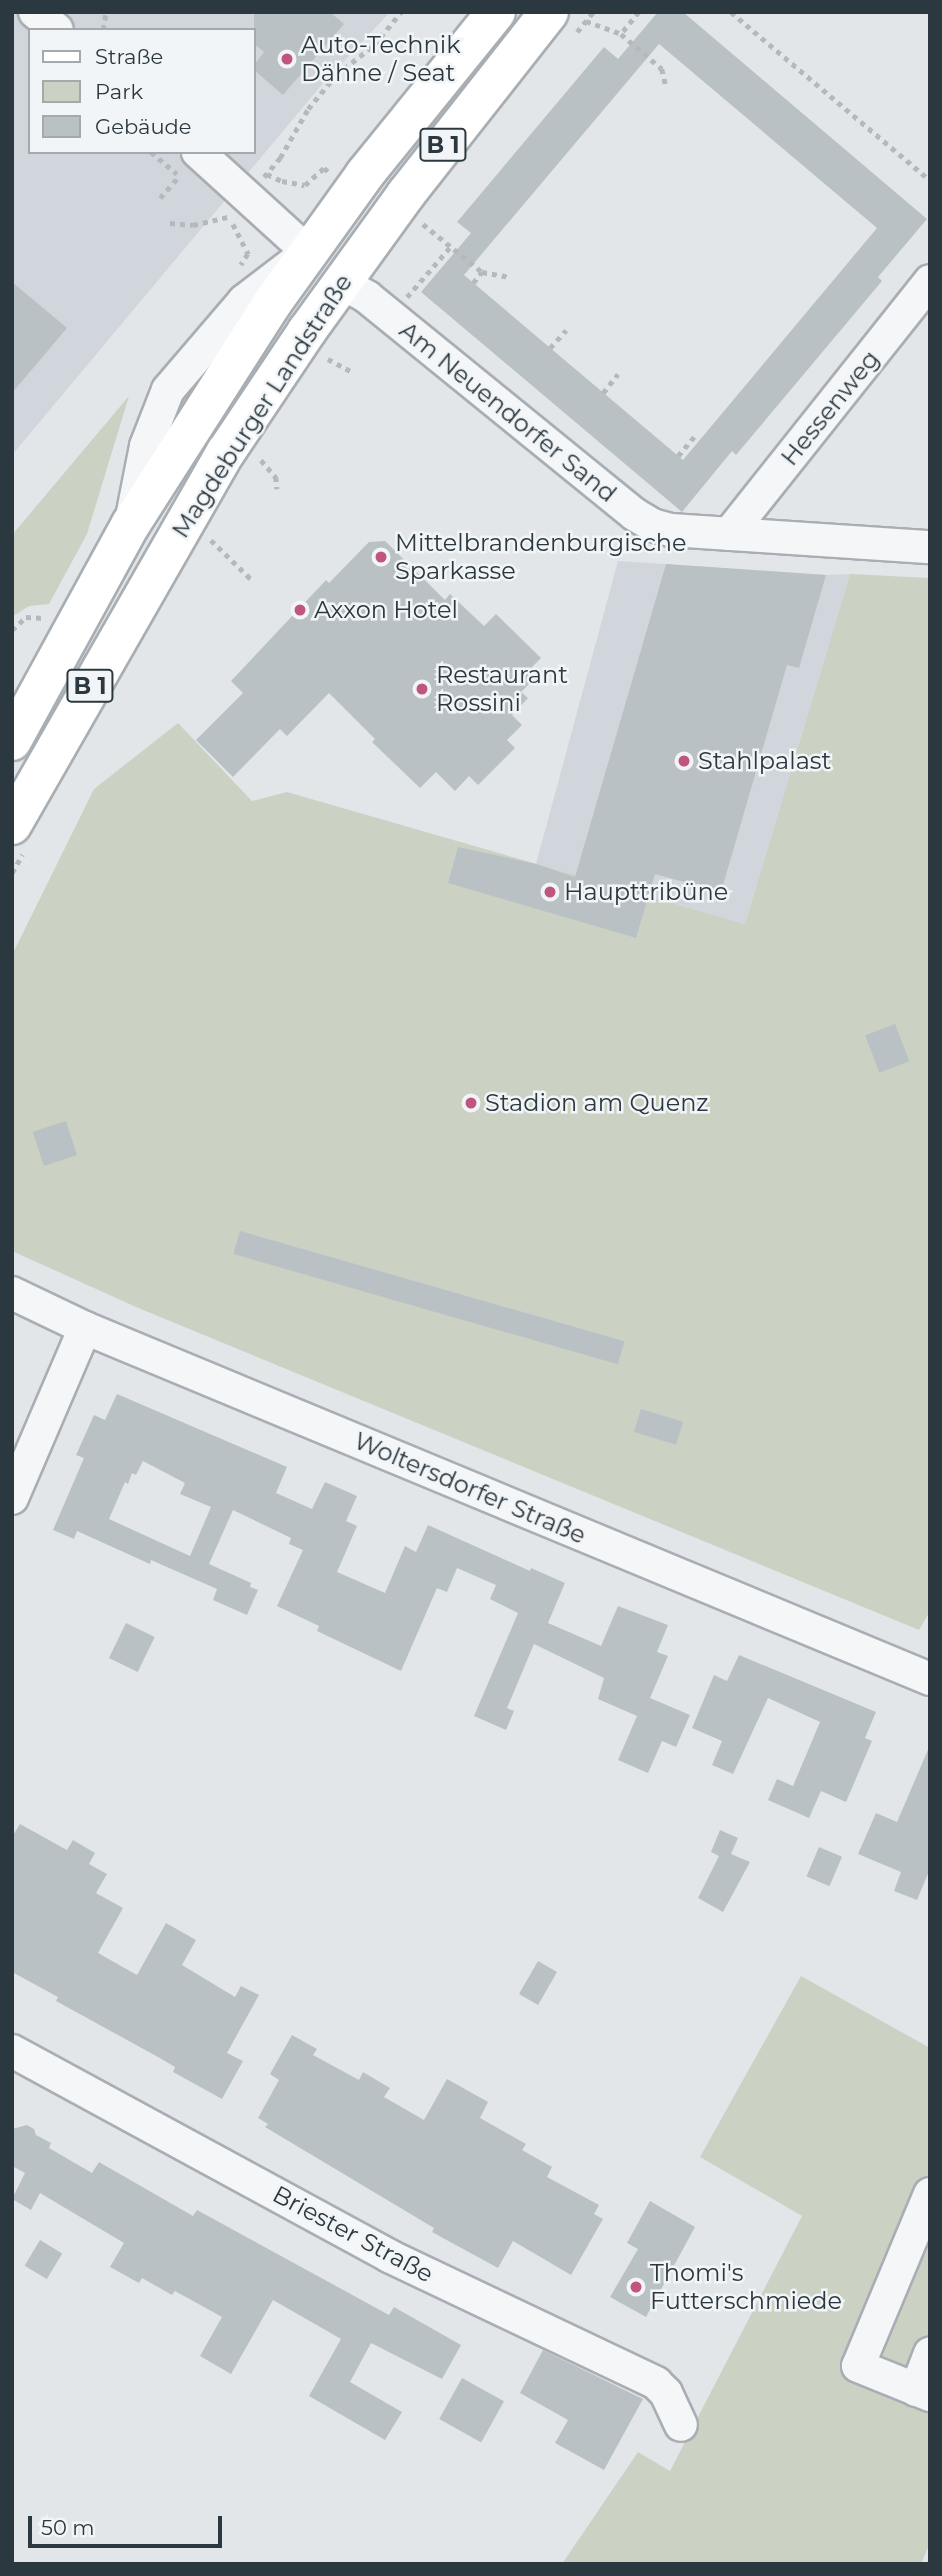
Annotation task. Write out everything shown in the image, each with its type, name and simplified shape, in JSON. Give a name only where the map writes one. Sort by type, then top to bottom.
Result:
[{"type":"main road","name":"Magdeburger Landstraße","points":[[12,741],[131,524],[308,252],[365,174],[496,12]]},
{"type":"main road","name":"Magdeburger Landstraße","points":[[12,825],[226,452],[342,283],[462,120],[549,12]]},
{"type":"main road","points":[[308,252],[342,283]]},
{"type":"street","points":[[35,12],[55,28]]},
{"type":"street","points":[[59,28],[72,12]]},
{"type":"street","points":[[189,164],[248,195],[308,252]]},
{"type":"street","name":"Hessenweg","points":[[729,534],[930,281]]},
{"type":"street","name":"Am Neuendorfer Sand","points":[[342,283],[367,298],[634,514],[652,525],[671,530],[930,547]]},
{"type":"street","name":"Woltersdorfer Straße","points":[[12,1293],[85,1328],[930,1679]]},
{"type":"street","points":[[12,1498],[85,1328]]},
{"type":"street","name":"Briester Straße","points":[[12,2051],[389,2256],[656,2383],[666,2393],[681,2425]]},
{"type":"street","points":[[930,2194],[858,2366],[923,2392],[930,2354]]},
{"type":"path","points":[[170,223],[193,225],[229,217],[280,158],[308,109],[329,84],[374,45],[401,12]]},
{"type":"path","points":[[621,34],[639,12]]},
{"type":"path","points":[[732,12],[930,180]]},
{"type":"path","points":[[586,21],[621,34],[662,69],[666,87]]},
{"type":"path","points":[[160,198],[189,164]]},
{"type":"path","points":[[423,223],[482,272],[511,277]]},
{"type":"path","points":[[400,294],[406,299],[451,246]]},
{"type":"path","points":[[473,283],[482,272]]},
{"type":"path","points":[[550,348],[566,330]]},
{"type":"path","points":[[328,359],[351,371]]},
{"type":"path","points":[[603,393],[618,374]]},
{"type":"path","points":[[678,456],[694,437]]},
{"type":"path","points":[[261,460],[276,477],[277,489]]},
{"type":"path","points":[[205,534],[253,581]]},
{"type":"shaded area","points":[[12,12],[390,12],[319,88],[12,455]]},
{"type":"shaded area","name":"Stahlpalast","points":[[618,561],[826,575],[850,574],[745,924],[536,864]]},
{"type":"green space","points":[[129,396],[87,534],[49,604],[29,606],[12,617],[12,535]]},
{"type":"green space","name":"Stadion am Quenz","points":[[850,574],[930,578],[930,1611],[919,1630],[136,1307],[12,1251],[12,955],[94,789],[178,723],[252,801],[287,792],[745,924]]},
{"type":"green space","points":[[801,1976],[930,2048],[930,2543],[921,2564],[562,2564],[638,2452],[670,2471],[802,2216],[700,2157]]},
{"type":"building","name":"Auto-Technik Dähne / Seat","points":[[254,12],[330,12],[344,24],[283,95],[256,72],[256,62],[264,52],[256,46]]},
{"type":"building","points":[[658,12],[683,12],[927,219],[878,277],[882,281],[736,455],[732,451],[682,512],[421,292],[471,233],[457,222],[604,47],[618,59]],"holes":[[[659,44],[877,228],[683,460],[464,275]]]},
{"type":"building","points":[[12,282],[67,328],[12,393]]},
{"type":"building","points":[[385,541],[445,600],[450,594],[484,626],[496,614],[541,658],[529,670],[536,677],[521,692],[528,698],[512,715],[522,725],[507,740],[515,748],[478,785],[469,776],[455,791],[436,772],[420,788],[372,742],[375,739],[329,693],[287,736],[280,729],[233,777],[196,740],[243,693],[231,681],[326,580],[329,583],[369,542]]},
{"type":"building","name":"Stahlpalast","points":[[666,564],[826,575],[799,668],[787,665],[721,892],[655,874],[636,938],[448,883],[458,847],[536,864],[575,877]]},
{"type":"building","points":[[895,1024],[909,1061],[879,1073],[865,1035]]},
{"type":"building","points":[[66,1121],[77,1155],[44,1166],[33,1132]]},
{"type":"building","points":[[240,1231],[625,1341],[618,1364],[233,1254]]},
{"type":"building","points":[[117,1394],[287,1467],[276,1493],[312,1509],[325,1482],[357,1496],[346,1521],[357,1526],[337,1572],[385,1593],[405,1546],[416,1552],[428,1525],[530,1571],[531,1568],[565,1583],[548,1623],[601,1646],[618,1606],[668,1625],[657,1652],[668,1656],[650,1698],[690,1715],[676,1747],[662,1741],[648,1773],[618,1760],[637,1716],[598,1699],[604,1678],[534,1644],[507,1708],[514,1711],[506,1730],[474,1716],[518,1613],[490,1599],[496,1585],[457,1568],[447,1592],[437,1588],[401,1671],[317,1631],[319,1626],[277,1606],[303,1550],[289,1544],[291,1538],[233,1510],[209,1564],[251,1583],[250,1587],[258,1590],[247,1615],[213,1600],[217,1589],[151,1560],[150,1564],[77,1531],[74,1539],[53,1530],[84,1458],[76,1455],[94,1415],[105,1420]],"holes":[[[143,1461],[185,1483],[180,1494],[211,1507],[190,1556],[109,1519],[125,1482],[128,1484],[132,1473],[136,1475]]]},
{"type":"building","points":[[641,1409],[683,1422],[676,1445],[634,1432]]},
{"type":"building","points":[[126,1623],[155,1637],[138,1672],[109,1658]]},
{"type":"building","points":[[739,1655],[876,1712],[865,1738],[872,1741],[846,1802],[821,1791],[809,1818],[768,1800],[777,1779],[793,1786],[820,1722],[768,1698],[733,1774],[712,1765],[722,1741],[692,1728],[714,1675],[727,1681]]},
{"type":"building","points":[[930,1745],[930,1869],[917,1900],[894,1891],[901,1872],[858,1854],[876,1813],[897,1822]]},
{"type":"building","points":[[20,1824],[67,1850],[73,1840],[95,1853],[89,1864],[107,1874],[96,1893],[123,1908],[98,1953],[137,1975],[166,1923],[196,1940],[182,1965],[235,1997],[241,1986],[259,1995],[227,2053],[243,2061],[222,2099],[173,2072],[175,2067],[56,2001],[58,1997],[12,1972],[12,1837]]},
{"type":"building","points":[[720,1830],[738,1838],[731,1854],[750,1862],[723,1912],[698,1898],[719,1856],[711,1852]]},
{"type":"building","points":[[819,1847],[842,1857],[830,1886],[806,1876]]},
{"type":"building","points":[[538,1961],[557,1972],[538,2005],[519,1994]]},
{"type":"building","points":[[292,2035],[317,2049],[313,2055],[359,2080],[363,2072],[390,2088],[384,2097],[424,2120],[447,2079],[488,2102],[480,2118],[526,2144],[522,2150],[552,2167],[547,2177],[599,2205],[594,2214],[603,2219],[571,2275],[513,2241],[498,2268],[432,2232],[434,2228],[265,2127],[268,2124],[258,2118],[279,2080],[270,2074]]},
{"type":"building","points":[[27,2125],[34,2129],[36,2135],[51,2143],[49,2148],[92,2173],[99,2162],[193,2216],[197,2210],[389,2315],[394,2307],[461,2345],[442,2379],[371,2343],[350,2382],[402,2412],[385,2440],[309,2396],[341,2339],[273,2300],[231,2374],[200,2356],[222,2317],[175,2291],[172,2295],[142,2278],[139,2283],[110,2267],[124,2243],[40,2193],[31,2210],[12,2199],[25,2173],[12,2166],[12,2129]]},
{"type":"building","points":[[650,2201],[695,2227],[646,2317],[610,2297],[638,2249],[627,2243]]},
{"type":"building","points":[[40,2240],[62,2253],[47,2279],[25,2266]]},
{"type":"building","points":[[543,2350],[643,2399],[604,2470],[555,2443],[568,2420],[520,2393]]},
{"type":"building","points":[[462,2378],[504,2401],[481,2442],[439,2419]]},
{"type":"place","name":"Auto-Technik Dähne / Seat","points":[[287,59]]},
{"type":"place","name":"Mittelbrandenburgische Sparkasse","points":[[381,557]]},
{"type":"place","name":"Axxon Hotel","points":[[300,610]]},
{"type":"place","name":"Restaurant Rossini","points":[[422,689]]},
{"type":"place","name":"Stahlpalast","points":[[684,761]]},
{"type":"place","name":"Haupttribüne","points":[[550,892]]},
{"type":"place","name":"Stadion am Quenz","points":[[471,1103]]},
{"type":"place","name":"Thomi's Futterschmiede","points":[[636,2287]]}]
